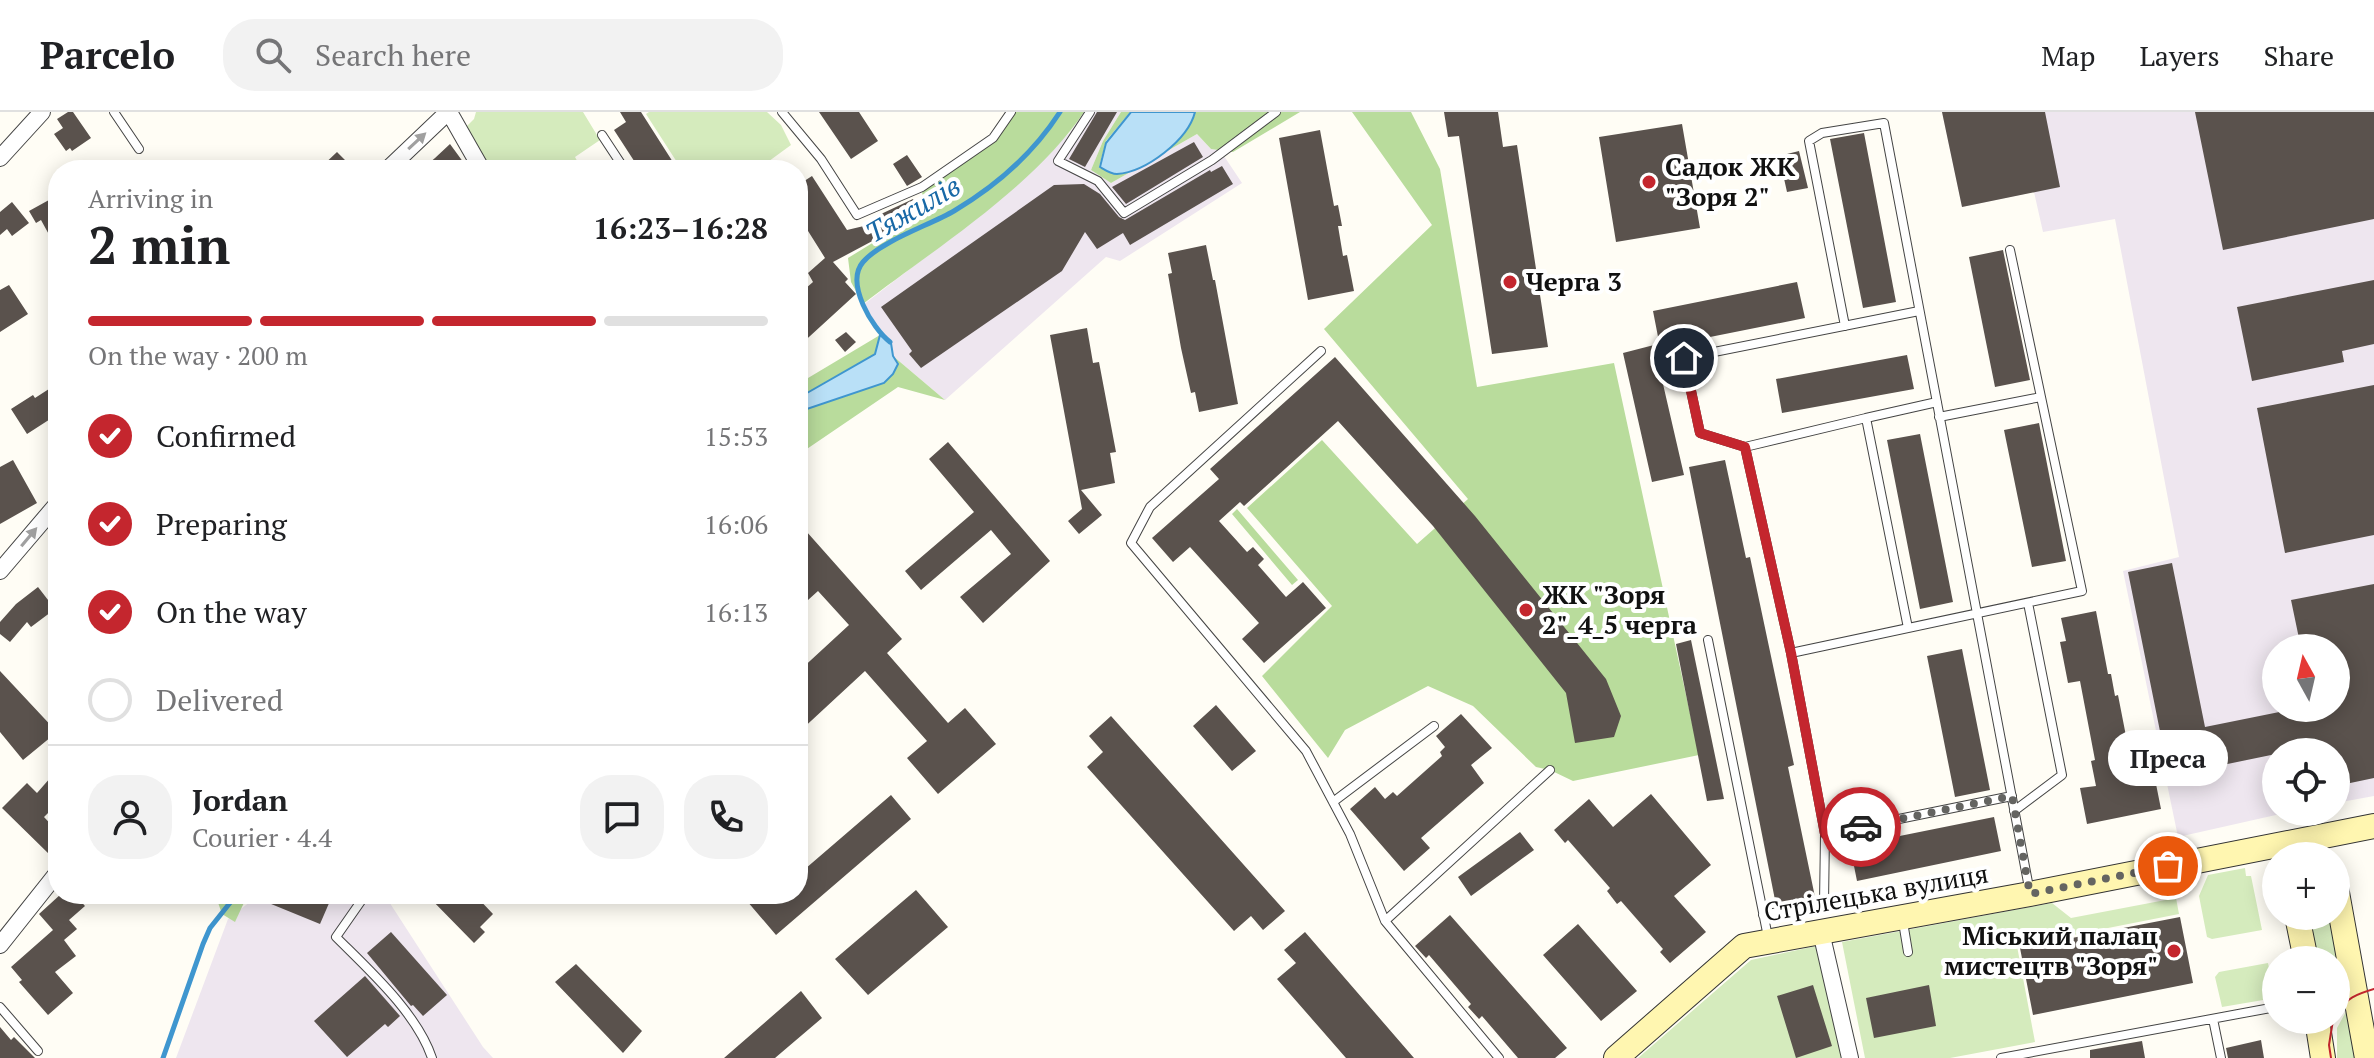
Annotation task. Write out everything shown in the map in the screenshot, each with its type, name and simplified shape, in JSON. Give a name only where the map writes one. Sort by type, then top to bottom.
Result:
[{"type":"street","points":[[0,158],[42,112]]},
{"type":"street","points":[[398,160],[448,112],[476,160]]},
{"type":"street","points":[[0,571],[48,515]]},
{"type":"street","name":"Стрілецька вулиця","points":[[2336,842],[2374,826]]},
{"type":"street","name":"Стрілецька вулиця","points":[[1616,1058],[1744,946],[2262,853]]},
{"type":"street","points":[[0,945],[48,885]]},
{"type":"street","points":[[2344,930],[2367,1058]]},
{"type":"street","points":[[1821,932],[1850,1058]]},
{"type":"street","points":[[2319,1034],[2323,1058]]},
{"type":"lane","points":[[114,112],[139,149]]},
{"type":"lane","points":[[782,112],[821,159],[857,215],[922,187],[993,138],[1011,112]]},
{"type":"lane","points":[[1090,112],[1058,161],[1098,181],[1124,213],[1212,160],[1276,112]]},
{"type":"lane","points":[[1845,326],[1809,141],[1822,133],[1884,123],[2030,894]]},
{"type":"lane","points":[[602,135],[618,160]]},
{"type":"lane","points":[[1791,653],[2082,591],[2010,250]]},
{"type":"lane","points":[[1919,311],[1684,358],[1700,433],[1745,447],[1937,402]]},
{"type":"lane","points":[[1321,351],[1150,507],[1131,543],[1306,751],[1350,834],[1385,921],[1499,1058]]},
{"type":"lane","points":[[1939,417],[2041,397]]},
{"type":"lane","points":[[1866,418],[1908,628]]},
{"type":"lane","points":[[1745,447],[1791,653],[1825,834],[1824,903],[1763,915]]},
{"type":"lane","points":[[2014,811],[2062,775],[2028,603]]},
{"type":"lane","points":[[1708,640],[1769,942]]},
{"type":"lane","points":[[1333,802],[1434,726]]},
{"type":"lane","points":[[1385,921],[1550,770]]},
{"type":"lane","points":[[1825,834],[2012,796]]},
{"type":"lane","points":[[359,904],[336,937],[374,976],[425,1038],[432,1058]]},
{"type":"lane","points":[[1902,917],[1908,952]]},
{"type":"lane","points":[[0,1007],[38,1051]]},
{"type":"lane","points":[[2001,1058],[2262,1010]]},
{"type":"lane","points":[[2213,1019],[2221,1058]]},
{"type":"shaded area","points":[[1084,112],[1121,112],[1103,141],[1091,170],[1111,183],[1197,134],[1211,149],[1220,150],[1242,183],[1120,261],[1106,257],[945,400],[893,356],[891,343],[880,335],[863,305],[1001,199],[1070,132]]},
{"type":"shaded area","points":[[1942,112],[2374,112],[2374,796],[2350,800],[2350,738],[2262,738],[2262,818],[2178,837],[2123,571],[2179,557],[2115,219],[2043,232],[2034,192],[1962,207]]},
{"type":"shaded area","points":[[247,904],[390,904],[493,1058],[176,1058],[228,919]]},
{"type":"green space","points":[[476,112],[583,112],[600,140],[575,157],[577,160],[482,160],[466,127]]},
{"type":"green space","points":[[767,112],[781,125],[791,145],[770,160],[676,160],[646,114]]},
{"type":"green space","points":[[1011,112],[1084,112],[1039,166],[1011,191],[863,304],[851,282],[848,258],[923,212],[922,187],[993,138]]},
{"type":"green space","points":[[1121,112],[1130,112],[1106,141],[1099,167],[1115,174],[1131,171],[1111,183],[1091,170],[1103,141]]},
{"type":"green space","points":[[1195,112],[1300,112],[1233,152],[1211,149],[1197,134],[1166,152],[1184,133]]},
{"type":"green space","points":[[1352,112],[1411,112],[1440,169],[1477,387],[1614,363],[1699,755],[1573,781],[1536,767],[1473,706],[1428,686],[1345,730],[1328,758],[1262,676],[1332,606],[1247,508],[1322,440],[1417,544],[1468,499],[1324,329],[1432,225]]},
{"type":"green space","points":[[1166,152],[1153,162],[1131,171]]},
{"type":"green space","points":[[880,335],[891,343],[893,356],[945,400],[898,387],[808,448],[808,378]]},
{"type":"green space","points":[[1237,509],[1298,580],[1292,585],[1232,514]]},
{"type":"green space","points":[[2245,868],[2246,876],[2251,876],[2262,930],[2212,939],[2207,937],[2199,896],[2208,875]]},
{"type":"green space","points":[[2176,898],[2179,914],[2017,946],[2035,1042],[1950,1058],[1865,1058],[1842,942],[2052,903],[2071,918]]},
{"type":"green space","points":[[218,904],[243,904],[235,922],[222,914]]},
{"type":"green space","points":[[2312,930],[2334,930],[2336,946],[2315,946]]},
{"type":"green space","points":[[1816,946],[1842,1058],[1638,1058],[1751,960]]},
{"type":"green space","points":[[2262,964],[2262,1000],[2222,1007],[2215,977],[2219,972]]},
{"type":"green space","points":[[2350,1019],[2357,1058],[2337,1058],[2337,1034],[2350,1034]]},
{"type":"water","points":[[1131,112],[1195,112],[1184,133],[1164,153],[1128,172],[1113,173],[1100,167],[1106,143]]},
{"type":"water","points":[[880,335],[891,343],[898,364],[884,383],[808,409],[808,392],[875,354]]},
{"type":"building","points":[[73,112],[91,138],[72,151],[70,148],[66,151],[54,134],[63,128],[57,119]]},
{"type":"building","points":[[620,112],[641,112],[672,160],[634,160],[614,130],[626,122]]},
{"type":"building","points":[[819,112],[859,112],[878,141],[851,159]]},
{"type":"building","points":[[1097,112],[1117,112],[1085,167],[1069,159]]},
{"type":"building","name":"Черга 3","points":[[1444,112],[1498,112],[1503,147],[1517,145],[1548,347],[1492,354],[1459,136],[1448,137]]},
{"type":"building","points":[[1942,112],[2045,112],[2060,187],[1962,207]]},
{"type":"building","points":[[2195,112],[2374,112],[2374,219],[2223,250]]},
{"type":"building","name":"Садок ЖК \"Зоря 2\"","points":[[1682,124],[1700,228],[1616,242],[1599,137]]},
{"type":"building","points":[[1320,130],[1334,206],[1338,205],[1342,226],[1338,226],[1343,256],[1347,255],[1354,291],[1308,300],[1279,138]]},
{"type":"building","points":[[1864,133],[1896,302],[1863,308],[1830,139]]},
{"type":"building","points":[[1194,142],[1203,157],[1126,204],[1112,187]]},
{"type":"building","points":[[450,144],[462,160],[433,160]]},
{"type":"building","points":[[1799,151],[1808,188],[1787,192],[1779,156]]},
{"type":"building","points":[[337,152],[345,160],[329,160]]},
{"type":"building","points":[[907,155],[922,177],[907,186],[893,164]]},
{"type":"building","points":[[1222,166],[1233,184],[1130,245],[1123,233],[1097,249],[1085,232],[1062,271],[921,368],[881,307],[1054,185],[1084,184],[1100,194],[1125,220]]},
{"type":"building","points":[[812,176],[847,230],[885,221],[881,214],[913,199],[920,209],[878,238],[833,262],[856,294],[808,338],[808,286],[813,282],[808,273],[825,258],[808,231],[808,179]]},
{"type":"building","points":[[48,201],[48,233],[41,220],[36,223],[29,211]]},
{"type":"building","points":[[12,202],[29,223],[12,236],[7,229],[0,235],[0,212]]},
{"type":"building","points":[[1206,245],[1238,404],[1199,412],[1195,392],[1191,393],[1181,348],[1168,274],[1172,273],[1168,253]]},
{"type":"building","points":[[2003,250],[2030,380],[1995,387],[1969,257]]},
{"type":"building","points":[[2374,280],[2374,344],[2342,351],[2344,362],[2252,381],[2237,307]]},
{"type":"building","points":[[1797,282],[1805,318],[1660,347],[1653,311]]},
{"type":"building","points":[[9,285],[28,314],[0,332],[0,290]]},
{"type":"building","points":[[1087,328],[1093,363],[1099,362],[1116,452],[1110,453],[1115,483],[1081,490],[1102,515],[1079,534],[1068,521],[1082,509],[1050,335]]},
{"type":"building","points":[[846,332],[856,342],[845,352],[835,340]]},
{"type":"building","points":[[1654,345],[1684,475],[1652,482],[1623,353]]},
{"type":"building","points":[[1907,355],[1914,389],[1782,413],[1776,379]]},
{"type":"building","points":[[1335,357],[1475,516],[1606,679],[1621,716],[1614,737],[1575,743],[1566,693],[1433,526],[1338,421],[1244,506],[1240,502],[1219,521],[1247,552],[1253,547],[1264,559],[1258,565],[1286,597],[1303,582],[1326,608],[1264,663],[1242,639],[1259,623],[1190,547],[1173,562],[1152,538],[1219,479],[1210,469]]},
{"type":"building","points":[[2374,385],[2374,535],[2285,553],[2257,408]]},
{"type":"building","points":[[48,390],[48,420],[27,434],[11,409],[33,395],[35,398]]},
{"type":"building","points":[[2039,423],[2066,561],[2032,567],[2004,430]]},
{"type":"building","points":[[1920,434],[1953,602],[1920,609],[1887,440]]},
{"type":"building","points":[[948,442],[1050,561],[983,623],[960,597],[1011,554],[991,530],[921,590],[905,571],[974,512],[929,459]]},
{"type":"building","points":[[13,460],[37,503],[0,524],[0,467]]},
{"type":"building","points":[[1725,460],[1746,558],[1750,557],[1794,765],[1788,767],[1815,897],[1776,905],[1689,467]]},
{"type":"building","points":[[808,533],[902,639],[887,653],[948,723],[965,708],[996,744],[938,794],[907,758],[927,741],[865,671],[808,724],[808,663],[849,625],[818,591],[808,600]]},
{"type":"building","points":[[2172,563],[2205,727],[2262,715],[2262,722],[2350,722],[2350,634],[2298,634],[2291,600],[2374,584],[2374,778],[2350,783],[2350,738],[2262,738],[2262,757],[2169,776],[2128,572]]},
{"type":"building","points":[[38,587],[48,600],[48,614],[31,627],[27,622],[10,642],[0,634],[0,622],[16,604]]},
{"type":"building","points":[[2096,611],[2108,674],[2111,674],[2115,696],[2118,695],[2134,777],[2154,774],[2161,809],[2087,824],[2080,788],[2096,786],[2091,761],[2095,760],[2080,681],[2068,683],[2060,642],[2066,641],[2061,618]]},
{"type":"building","points":[[1691,640],[1724,799],[1707,801],[1676,644]]},
{"type":"building","points":[[1962,649],[1990,790],[1955,797],[1927,656]]},
{"type":"building","points":[[0,671],[48,722],[48,739],[23,760],[0,732]]},
{"type":"building","points":[[1216,705],[1256,751],[1232,771],[1193,726]]},
{"type":"building","points":[[1461,714],[1492,748],[1471,765],[1484,783],[1421,838],[1430,848],[1404,871],[1350,809],[1375,787],[1385,799],[1393,792],[1397,796],[1442,756],[1440,752],[1445,747],[1436,736]]},
{"type":"building","points":[[1111,716],[1285,911],[1263,930],[1251,916],[1234,931],[1087,767],[1103,752],[1089,736]]},
{"type":"building","points":[[48,780],[48,813],[44,817],[48,821],[48,853],[2,808],[27,783],[37,793]]},
{"type":"building","points":[[1651,794],[1711,865],[1674,896],[1706,932],[1670,963],[1660,952],[1663,949],[1621,901],[1617,904],[1607,891],[1610,888],[1568,840],[1565,843],[1554,830],[1589,799],[1613,827]]},
{"type":"building","points":[[891,795],[911,819],[776,935],[750,904],[808,904],[808,866]]},
{"type":"building","points":[[1994,817],[2001,851],[1857,881],[1850,846]]},
{"type":"building","points":[[1520,832],[1534,850],[1471,896],[1458,877]]},
{"type":"building","points":[[916,890],[948,927],[868,995],[835,959]]},
{"type":"building","points":[[50,904],[85,906],[69,920],[77,929],[64,940],[76,956],[55,972],[73,993],[48,1015],[19,982],[22,980],[11,967],[53,930],[39,914]]},
{"type":"building","points":[[271,904],[329,904],[320,924]]},
{"type":"building","points":[[436,904],[484,904],[493,914],[480,927],[485,932],[474,943]]},
{"type":"building","points":[[1450,915],[1567,1048],[1555,1058],[1518,1058],[1482,1016],[1479,1019],[1468,1007],[1471,1004],[1429,955],[1426,958],[1415,946]]},
{"type":"building","points":[[2180,917],[2193,983],[2033,1015],[2020,948]]},
{"type":"building","points":[[1578,924],[1637,991],[1601,1021],[1543,955]]},
{"type":"building","points":[[391,932],[447,995],[423,1016],[367,953]]},
{"type":"building","points":[[1305,932],[1414,1058],[1346,1058],[1277,979],[1296,963],[1284,950]]},
{"type":"building","points":[[576,964],[642,1031],[623,1053],[555,982]]},
{"type":"building","points":[[365,976],[400,1016],[388,1027],[385,1024],[347,1057],[314,1021]]},
{"type":"building","points":[[1813,985],[1832,1046],[1796,1058],[1777,996]]},
{"type":"building","points":[[1929,985],[1936,1026],[1874,1038],[1866,998]]},
{"type":"building","points":[[801,991],[822,1018],[775,1058],[724,1058]]},
{"type":"building","points":[[0,1027],[11,1040],[14,1037],[35,1058],[0,1058]]},
{"type":"building","points":[[2261,1040],[2264,1058],[2228,1058],[2226,1048]]},
{"type":"building","points":[[2142,1041],[2145,1058],[2090,1058],[2090,1050]]},
{"type":"waterway","name":"Тяжилів","points":[[890,342],[876,327],[863,305],[857,281],[863,262],[881,247],[954,211],[984,191],[1026,155],[1060,112]]},
{"type":"waterway","name":"Тяжилів","points":[[163,1058],[203,944],[210,928],[229,904]]},
{"type":"tram line","points":[[2350,999],[2374,989]]},
{"type":"tram line","points":[[2331,1034],[2331,1058]]},
{"type":"way so far","points":[[1861,827],[2012,796],[2030,894],[2168,866]]},
{"type":"place","name":"Садок ЖК \"Зоря 2\"","points":[[1649,182]]},
{"type":"place","name":"Черга 3","points":[[1510,282]]},
{"type":"place","name":"ЖК \"Зоря 2\"_4_5 черга","points":[[1526,610]]},
{"type":"place","name":"Преса","points":[[2168,866]]},
{"type":"place","name":"Міський палац мистецтв \"Зоря\"","points":[[2174,951]]},
{"type":"route","points":[[1684,358],[1700,433],[1745,447],[1791,653],[1825,834],[1861,827]]}]
